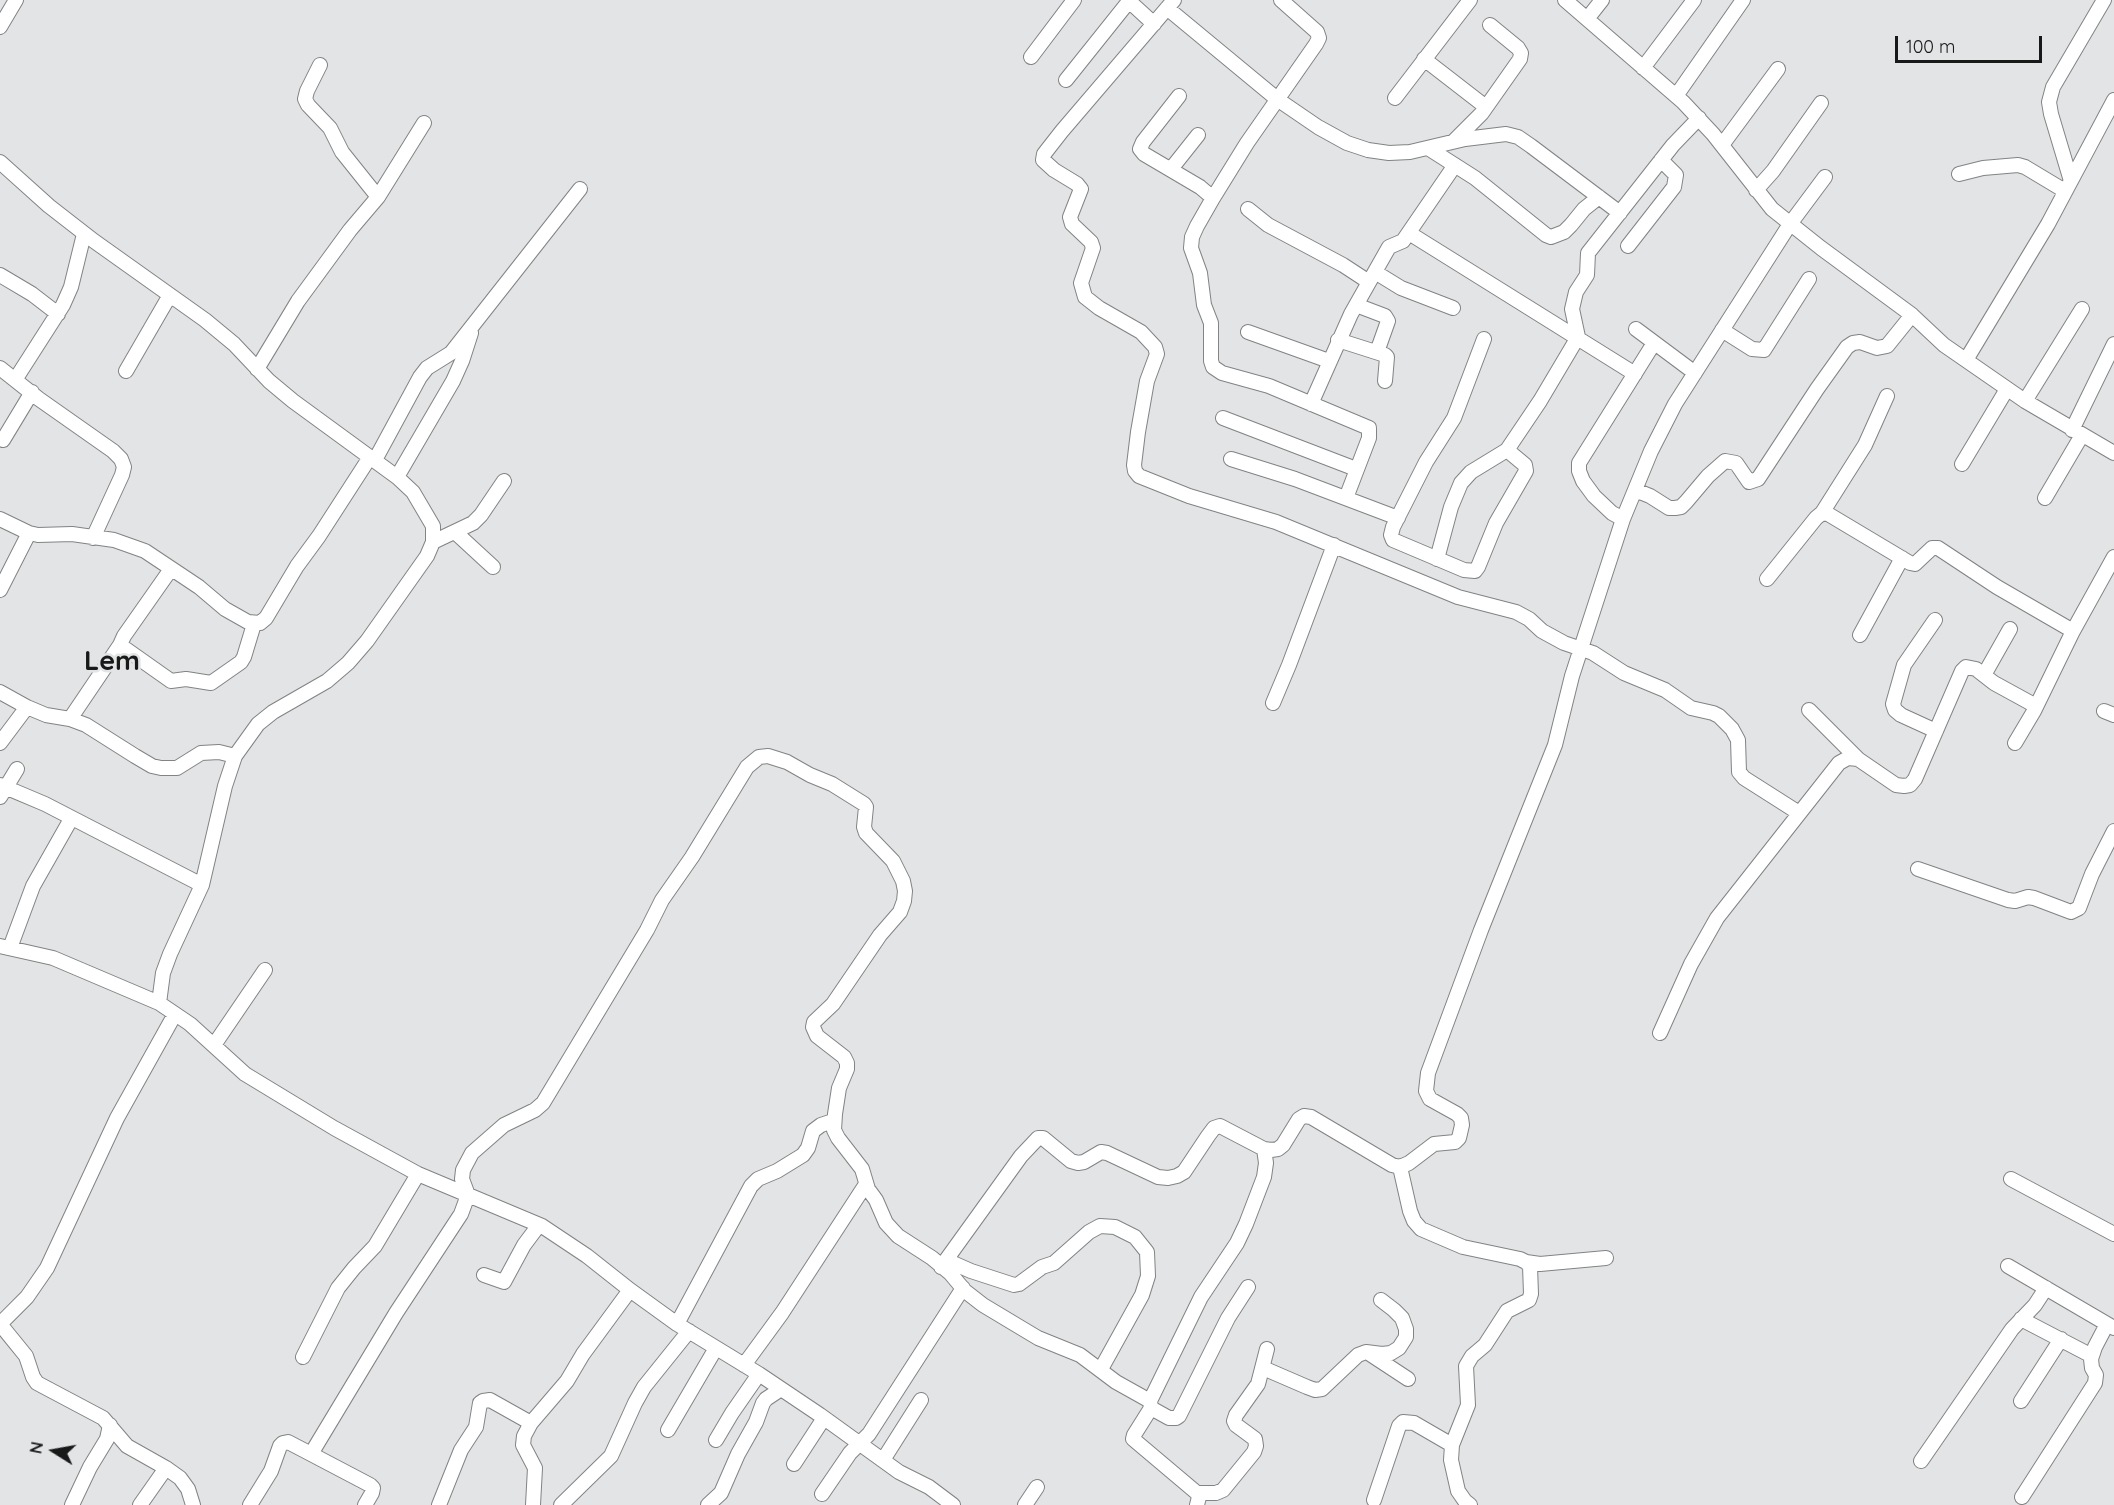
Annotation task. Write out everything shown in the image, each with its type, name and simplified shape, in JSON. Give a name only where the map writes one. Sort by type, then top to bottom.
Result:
[{"type":"street","points":[[0,27],[16,0]]},
{"type":"street","points":[[1031,57],[1074,0]]},
{"type":"street","points":[[1281,0],[1314,29],[1318,38],[1316,44],[1247,143],[1213,198],[1192,237],[1191,248],[1200,273],[1204,305],[1211,323],[1213,367],[1222,373],[1269,386],[1370,428],[1369,438],[1346,498]]},
{"type":"street","points":[[1395,98],[1470,0]]},
{"type":"street","points":[[1565,0],[1699,118],[1772,209],[1790,224],[1912,315],[1932,336],[2025,401],[2114,453]]},
{"type":"street","points":[[1587,19],[1602,0]]},
{"type":"street","points":[[1643,68],[1694,0]]},
{"type":"street","points":[[1676,96],[1743,0]]},
{"type":"street","points":[[2068,186],[2049,102],[2054,87],[2104,0]]},
{"type":"street","points":[[1066,80],[1129,1],[1154,24]]},
{"type":"street","points":[[1620,213],[1518,137],[1494,134],[1410,152],[1389,153],[1368,150],[1347,143],[1318,127],[1277,99],[1171,4],[1062,131],[1044,154],[1043,160],[1081,189],[1070,217],[1072,224],[1091,242],[1093,248],[1081,283],[1085,297],[1140,332],[1155,347],[1157,354],[1148,381],[1138,432],[1134,465],[1139,476],[1189,496],[1276,522],[1458,597],[1516,612],[1542,631],[1564,643],[1603,658],[1624,673],[1665,690],[1691,708],[1707,710],[1719,716],[1732,729],[1738,740],[1739,772],[1744,778],[1799,813]]},
{"type":"street","points":[[1454,142],[1486,107],[1520,59],[1521,53],[1518,48],[1490,25]]},
{"type":"street","points":[[1424,59],[1486,107]]},
{"type":"street","points":[[320,65],[305,99],[330,128],[342,152],[378,197]]},
{"type":"street","points":[[1722,145],[1778,69]]},
{"type":"street","points":[[1179,96],[1140,145],[1140,148],[1144,154],[1171,169],[1213,198]]},
{"type":"street","points":[[1966,360],[2048,224],[2114,100]]},
{"type":"street","points":[[1756,190],[1773,171],[1821,103]]},
{"type":"street","points":[[1437,559],[1451,507],[1461,483],[1471,472],[1507,450],[1540,401],[1578,337],[1572,309],[1576,292],[1587,275],[1588,253],[1660,160],[1699,118]]},
{"type":"street","points":[[257,369],[321,269],[378,197],[424,123]]},
{"type":"street","points":[[1171,169],[1198,135]]},
{"type":"street","points":[[1428,148],[1498,195],[1551,237],[1564,232],[1599,196]]},
{"type":"street","points":[[1628,246],[1674,187],[1676,175],[1660,160]]},
{"type":"street","points":[[0,162],[84,234],[234,344],[269,381],[293,401],[397,477],[413,492],[433,526],[433,542],[427,556],[367,641],[348,663],[327,681],[273,712],[258,724],[235,756],[225,786],[202,885],[163,973],[159,1003]]},
{"type":"street","points":[[1311,404],[1338,340],[1389,247],[1403,241],[1455,165]]},
{"type":"street","points":[[1959,174],[1983,168],[2018,165],[2068,186]]},
{"type":"street","points":[[944,1263],[1021,1156],[1038,1138],[1043,1138],[1071,1161],[1084,1162],[1101,1152],[1107,1153],[1158,1177],[1168,1178],[1184,1172],[1214,1128],[1220,1126],[1264,1149],[1278,1149],[1283,1145],[1299,1119],[1304,1116],[1311,1117],[1392,1165],[1400,1167],[1434,1144],[1455,1142],[1459,1138],[1461,1118],[1457,1113],[1430,1099],[1426,1091],[1428,1073],[1481,930],[1555,745],[1581,649],[1623,519],[1666,423],[1695,373],[1790,224],[1825,177]]},
{"type":"street","points":[[0,519],[38,535],[72,534],[132,545],[152,555],[199,587],[225,609],[248,622],[254,624],[266,618],[284,587],[373,458],[420,377],[427,368],[451,353],[580,189]]},
{"type":"street","points":[[1248,209],[1268,225],[1343,266],[1453,308]]},
{"type":"street","points":[[1409,233],[1635,374]]},
{"type":"street","points":[[15,380],[58,314],[71,287],[84,234]]},
{"type":"street","points":[[0,275],[32,294],[58,314]]},
{"type":"street","points":[[1722,330],[1752,349],[1764,350],[1809,279]]},
{"type":"street","points":[[126,371],[170,295]]},
{"type":"street","points":[[1356,305],[1385,316],[1388,321],[1377,352]]},
{"type":"street","points":[[2025,401],[2082,309]]},
{"type":"street","points":[[1635,490],[1669,508],[1681,507],[1708,476],[1725,461],[1736,463],[1749,482],[1758,479],[1847,347],[1860,342],[1877,348],[1887,346],[1912,315]]},
{"type":"street","points":[[397,477],[453,381],[472,328]]},
{"type":"street","points":[[1636,329],[1695,373]]},
{"type":"street","points":[[1248,332],[1329,361]]},
{"type":"street","points":[[1484,339],[1454,418],[1426,462],[1398,518],[1391,535],[1393,540],[1469,572],[1475,571],[1496,523],[1526,471],[1525,465],[1507,450]]},
{"type":"street","points":[[1338,340],[1387,357],[1385,381]]},
{"type":"street","points":[[1623,519],[1612,513],[1594,496],[1583,481],[1579,463],[1654,343]]},
{"type":"street","points":[[2045,498],[2077,433],[2114,344]]},
{"type":"street","points":[[0,368],[121,459],[124,468],[122,476],[93,537]]},
{"type":"street","points":[[1962,464],[2007,389]]},
{"type":"street","points":[[3,440],[32,392]]},
{"type":"street","points":[[1767,579],[1822,513],[1865,445],[1887,396]]},
{"type":"street","points":[[1223,418],[1356,469]]},
{"type":"street","points":[[1231,459],[1295,479],[1398,518]]},
{"type":"street","points":[[433,542],[473,524],[504,481]]},
{"type":"street","points":[[1822,513],[1840,520],[1915,564],[1932,548],[1938,548],[1989,582],[2073,631]]},
{"type":"street","points":[[455,532],[493,567]]},
{"type":"street","points":[[0,590],[29,533]]},
{"type":"street","points":[[1272,703],[1289,665],[1334,545]]},
{"type":"street","points":[[2015,743],[2037,706],[2073,631],[2114,557]]},
{"type":"street","points":[[1860,635],[1902,558]]},
{"type":"street","points":[[70,719],[171,569]]},
{"type":"street","points":[[1935,620],[1904,665],[1893,704],[1895,710],[1901,715],[1936,731]]},
{"type":"street","points":[[120,645],[171,681],[211,683],[241,662],[254,624]]},
{"type":"street","points":[[1984,675],[2010,629]]},
{"type":"street","points":[[1809,710],[1858,759],[1896,785],[1904,786],[1910,785],[1915,779],[1962,671],[1966,667],[1970,667],[1994,684],[2037,706]]},
{"type":"street","points":[[0,692],[46,715],[70,719],[86,725],[152,766],[177,768],[201,753],[219,752],[235,756]]},
{"type":"street","points":[[0,743],[27,707]]},
{"type":"street","points":[[311,1454],[396,1313],[460,1214],[468,1195],[462,1179],[466,1162],[472,1153],[504,1125],[535,1110],[543,1103],[647,930],[662,900],[692,857],[747,767],[759,757],[768,756],[788,762],[832,784],[864,804],[866,833],[893,861],[903,881],[905,891],[900,912],[880,935],[833,1004],[814,1022],[813,1027],[817,1036],[844,1057],[846,1063],[847,1069],[839,1088],[833,1121],[838,1138],[862,1169],[866,1184],[891,1230],[944,1263],[1014,1285],[1019,1284],[1042,1267],[1054,1263],[1089,1232],[1100,1226],[1115,1227],[1135,1237],[1147,1252],[1148,1276],[1142,1295],[1101,1369]]},
{"type":"street","points":[[1660,1034],[1691,964],[1717,918],[1839,763],[1848,758],[1858,759]]},
{"type":"street","points":[[17,769],[2,790],[45,804],[202,885]]},
{"type":"street","points":[[71,819],[33,886],[5,947],[53,958],[159,1003],[190,1024],[245,1074],[343,1133],[418,1174],[539,1225],[580,1251],[683,1327],[759,1374],[906,1476],[929,1487],[954,1505]]},
{"type":"street","points":[[1918,869],[2008,900],[2034,898],[2071,912],[2079,908],[2092,874],[2114,831]]},
{"type":"street","points":[[214,1045],[265,970]]},
{"type":"street","points":[[175,1014],[117,1118],[46,1268],[27,1297],[0,1324],[26,1356],[37,1383],[103,1418],[127,1446],[180,1478],[188,1489],[193,1505]]},
{"type":"street","points":[[561,1505],[611,1456],[631,1410],[683,1327],[751,1186],[758,1179],[777,1171],[803,1155],[808,1148],[813,1131],[833,1121]]},
{"type":"street","points":[[1264,1149],[1266,1163],[1264,1177],[1246,1224],[1237,1243],[1196,1307],[1133,1439],[1197,1499],[1223,1490],[1254,1452],[1255,1439],[1234,1421],[1236,1415],[1256,1390],[1267,1349]]},
{"type":"street","points":[[1400,1167],[1410,1211],[1414,1221],[1421,1229],[1463,1247],[1526,1262],[1540,1264],[1606,1258]]},
{"type":"street","points":[[303,1357],[338,1288],[375,1246],[418,1174]]},
{"type":"street","points":[[2012,1179],[2114,1234]]},
{"type":"street","points":[[744,1365],[782,1313],[866,1184]]},
{"type":"street","points":[[484,1275],[504,1282],[524,1245],[539,1225]]},
{"type":"street","points":[[1470,1505],[1464,1502],[1453,1476],[1452,1445],[1468,1405],[1466,1366],[1472,1356],[1485,1345],[1507,1311],[1529,1300],[1531,1294],[1530,1266],[1526,1262]]},
{"type":"street","points":[[944,1263],[963,1288],[982,1305],[1038,1338],[1080,1355],[1169,1418],[1179,1416],[1228,1318],[1248,1287]]},
{"type":"street","points":[[2008,1266],[2111,1326],[2094,1347],[2092,1368],[2096,1376],[2095,1383],[2022,1497]]},
{"type":"street","points":[[822,1494],[850,1453],[861,1444],[879,1418],[963,1288]]},
{"type":"street","points":[[1921,1461],[2021,1319],[2035,1305],[2046,1288]]},
{"type":"street","points":[[533,1505],[535,1468],[523,1445],[524,1436],[531,1423],[567,1381],[630,1290]]},
{"type":"street","points":[[1263,1368],[1315,1390],[1322,1389],[1352,1359],[1366,1352],[1391,1353],[1399,1348],[1406,1337],[1406,1329],[1402,1318],[1381,1300]]},
{"type":"street","points":[[2021,1319],[2092,1356]]},
{"type":"street","points":[[2021,1401],[2061,1339]]},
{"type":"street","points":[[668,1430],[716,1348]]},
{"type":"street","points":[[1366,1352],[1408,1379]]},
{"type":"street","points":[[716,1440],[759,1374]]},
{"type":"street","points":[[708,1505],[721,1493],[766,1399],[781,1389]]},
{"type":"street","points":[[439,1505],[461,1450],[476,1427],[480,1403],[490,1400],[531,1423]]},
{"type":"street","points":[[884,1460],[921,1400]]},
{"type":"street","points":[[794,1464],[824,1418]]},
{"type":"street","points":[[1374,1500],[1399,1426],[1403,1422],[1414,1423],[1452,1445]]},
{"type":"street","points":[[72,1505],[90,1467],[107,1439],[110,1425]]},
{"type":"street","points":[[250,1505],[271,1471],[280,1446],[288,1442],[370,1485],[373,1488],[372,1494],[365,1505]]},
{"type":"street","points":[[140,1505],[166,1468]]},
{"type":"street","points":[[1025,1505],[1037,1487]]},
{"type":"district","name":"Lem","points":[[112,662]]}]
